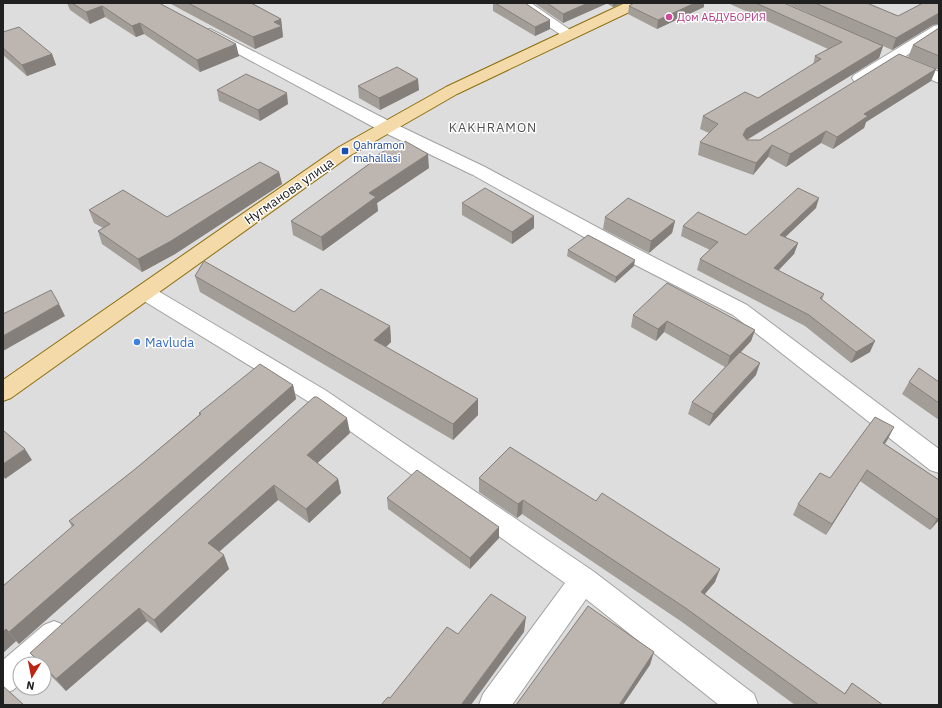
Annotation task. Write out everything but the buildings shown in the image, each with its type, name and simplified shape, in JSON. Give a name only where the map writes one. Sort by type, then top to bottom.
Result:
[{"type":"main road","name":"Нугманова улица","points":[[3,392],[146,293],[345,151],[385,126],[427,103],[569,34],[637,3]]},
{"type":"street","points":[[521,3],[569,34]]},
{"type":"street","points":[[197,25],[385,126],[478,171],[625,251],[740,310],[939,463]]},
{"type":"street","points":[[847,86],[885,54],[939,29]]},
{"type":"street","points":[[885,54],[939,78]]},
{"type":"street","points":[[146,293],[308,404],[583,580],[743,705]]},
{"type":"street","points":[[494,705],[583,580]]},
{"type":"street","points":[[29,656],[74,616]]},
{"type":"street","points":[[3,680],[12,672]]},
{"type":"shaded area","name":"KAKHRAMON","points":[[3,3],[939,3],[939,705],[3,705]]},
{"type":"place","name":"Дом АБДУБОРИЯ","points":[[669,17]]},
{"type":"place","name":"Qahramon mahallasi","points":[[345,151]]},
{"type":"place","name":"Mavluda","points":[[137,342]]},
{"type":"district","name":"KAKHRAMON","points":[[493,127]]}]
